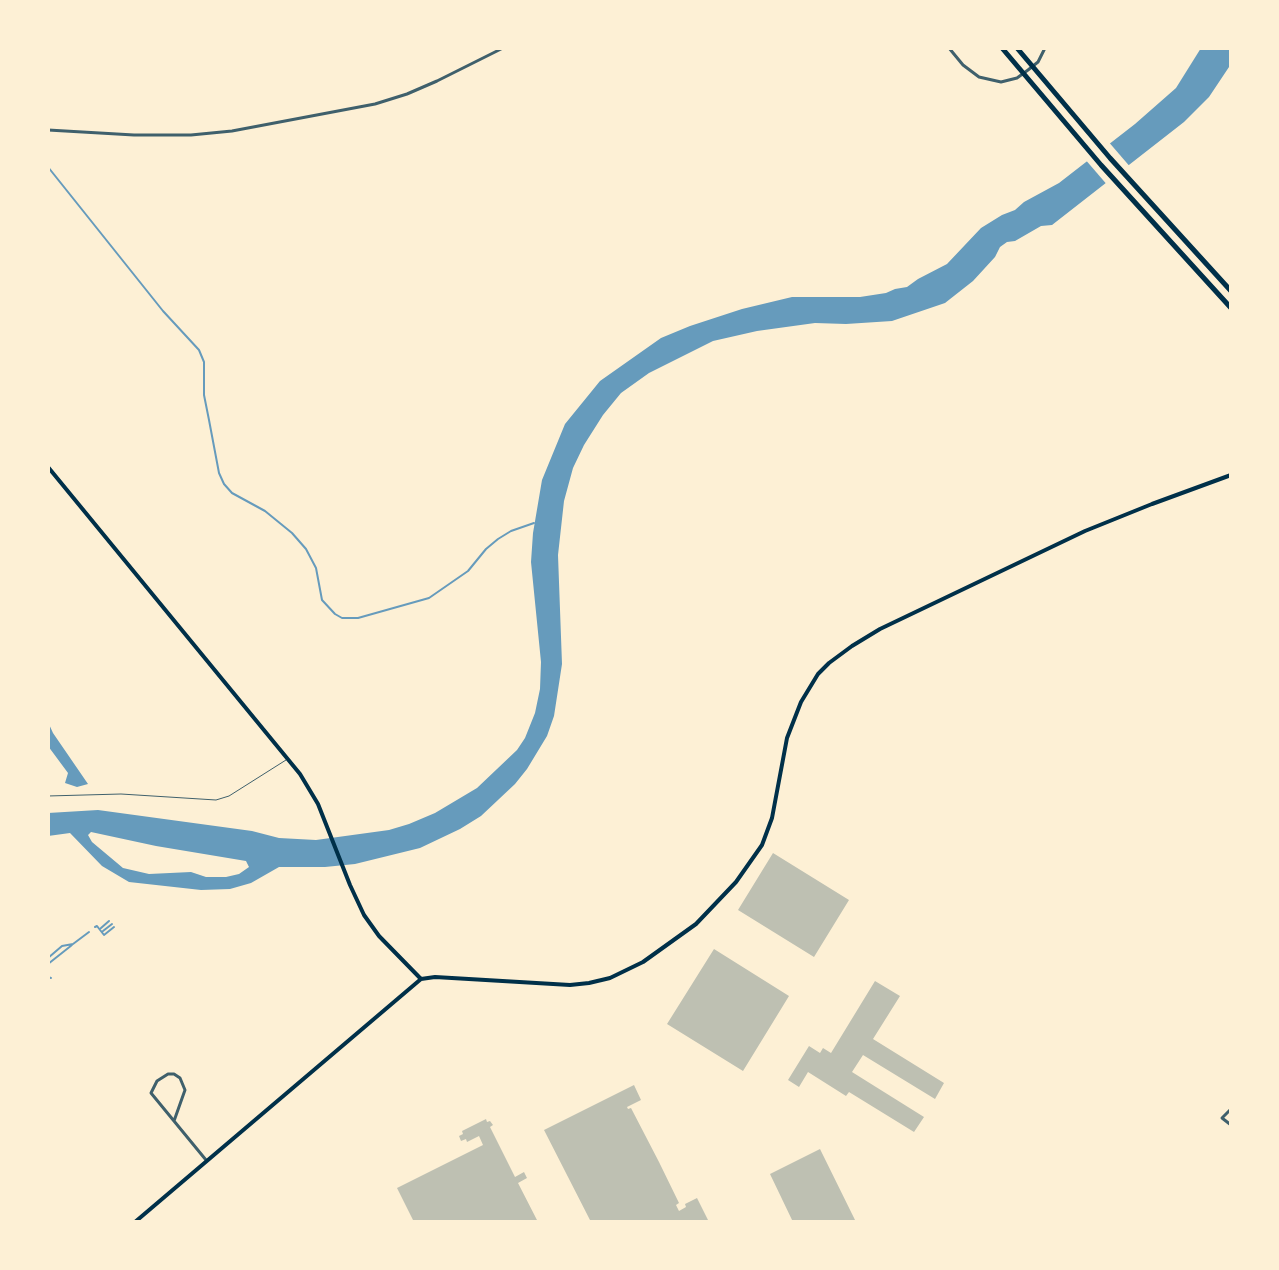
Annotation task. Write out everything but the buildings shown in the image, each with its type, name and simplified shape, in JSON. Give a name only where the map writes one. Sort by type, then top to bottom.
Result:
[{"type":"highway","points":[[1002,48],[1139,208],[1231,308]]},
{"type":"highway","points":[[1017,48],[1147,200],[1231,291]]},
{"type":"main road","points":[[48,467],[308,785],[369,923],[421,979]]},
{"type":"main road","points":[[135,1222],[421,979],[435,977],[578,985],[602,980],[643,962],[683,934],[708,913],[757,853],[768,831],[786,744],[796,712],[813,680],[843,652],[880,629],[1064,541],[1231,475]]},
{"type":"street","points":[[48,130],[134,135],[232,131],[375,104],[437,81],[503,48]]},
{"type":"street","points":[[949,48],[963,65],[979,77],[1001,82],[1017,78],[1028,70],[1038,62],[1045,48]]},
{"type":"street","points":[[174,1121],[185,1090],[180,1078],[168,1074],[159,1079],[151,1093],[174,1121],[207,1161]]},
{"type":"street","points":[[1231,1109],[1222,1118],[1231,1125]]},
{"type":"lane","points":[[48,796],[121,794],[216,800],[229,796],[289,759]]},
{"type":"water","points":[[1201,48],[1231,48],[1231,64],[1209,97],[1184,122],[1052,225],[1041,226],[1000,247],[973,281],[945,303],[892,321],[815,323],[713,341],[649,373],[621,393],[584,445],[573,468],[564,501],[558,555],[562,664],[554,716],[547,736],[527,769],[481,816],[420,848],[355,864],[279,867],[251,883],[230,889],[201,890],[129,882],[102,866],[70,833],[48,836],[48,813],[98,810],[252,831],[279,838],[316,840],[389,830],[409,824],[435,813],[477,788],[517,750],[535,713],[541,662],[531,562],[542,480],[565,424],[600,381],[661,338],[742,309],[792,297],[860,297],[907,287],[947,264],[981,228],[1059,183],[1176,88]],"holes":[[[91,832],[246,861],[249,867],[239,874],[226,877],[206,877],[191,872],[149,874],[123,868],[88,835]]]},
{"type":"water","points":[[48,722],[88,784],[77,787],[65,783],[68,773],[48,746]]},
{"type":"pier","points":[[1107,140],[1132,169],[1109,187],[1084,158]]},
{"type":"waterway","points":[[48,167],[163,311],[199,350],[204,362],[204,395],[219,473],[224,484],[232,493],[265,511],[306,549],[316,568],[322,600],[335,614],[342,618],[358,618],[429,598],[468,571],[498,539],[534,523]]},
{"type":"waterway","points":[[101,928],[109,921]]},
{"type":"waterway","points":[[103,931],[112,924]]},
{"type":"waterway","points":[[95,927],[104,935],[114,927]]},
{"type":"waterway","points":[[48,958],[62,946],[73,944],[89,932]]},
{"type":"waterway","points":[[48,964],[72,945]]}]
